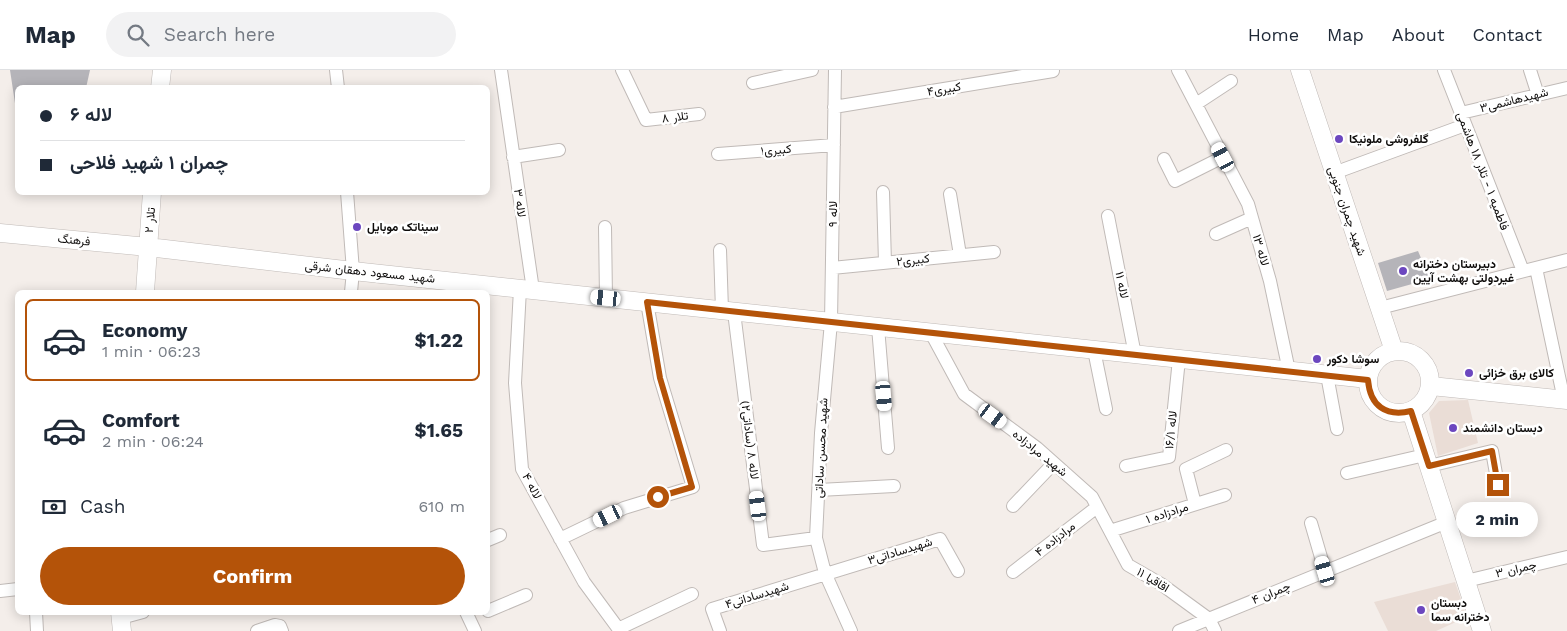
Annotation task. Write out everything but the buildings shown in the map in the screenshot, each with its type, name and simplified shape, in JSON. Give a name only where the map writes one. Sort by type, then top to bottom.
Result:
[{"type":"main road","points":[[160,85],[162,70]]},
{"type":"main road","name":"شهید چمران جنوبی","points":[[1300,70],[1394,351]]},
{"type":"main road","name":"تلار ۲","points":[[145,290],[152,195]]},
{"type":"main road","name":"فرهنگ","points":[[0,233],[148,247]]},
{"type":"main road","name":"شهید مسعود دهقان شرقی","points":[[148,247],[353,271],[1368,380]]},
{"type":"main road","points":[[1394,351],[1406,351],[1417,356],[1425,364],[1430,374],[1430,386],[1424,401],[1411,411],[1400,414],[1380,408],[1368,390],[1370,370],[1376,361],[1384,354],[1394,351]]},
{"type":"main road","points":[[1430,386],[1565,400]]},
{"type":"main road","points":[[1411,411],[1482,631]]},
{"type":"street","points":[[336,70],[338,85]]},
{"type":"street","name":"لاله ۳","points":[[501,70],[513,157],[526,289]]},
{"type":"street","name":"تلار ۸","points":[[622,70],[646,120],[699,114]]},
{"type":"street","points":[[753,83],[812,70]]},
{"type":"street","name":"لاله ۹","points":[[831,322],[835,70]]},
{"type":"street","name":"لاله ۱۳","points":[[1178,70],[1248,204],[1270,281],[1289,371]]},
{"type":"street","name":"فاطمیه ۱ - تلار ۱۸ هاشمی","points":[[1444,70],[1523,272]]},
{"type":"street","points":[[1530,70],[1538,95]]},
{"type":"street","name":"کبیری۴","points":[[834,107],[1053,71]]},
{"type":"street","points":[[1196,104],[1230,81]]},
{"type":"street","name":"شهیدهاشمی۳","points":[[1334,173],[1463,119],[1538,95],[1567,88]]},
{"type":"street","name":"کبیری۱","points":[[718,154],[834,145]]},
{"type":"street","points":[[513,157],[559,150]]},
{"type":"street","points":[[1164,159],[1175,181],[1223,157]]},
{"type":"street","points":[[883,192],[886,263]]},
{"type":"street","points":[[950,194],[960,255]]},
{"type":"street","points":[[347,195],[353,271],[351,290]]},
{"type":"street","name":"لاله ۱۱","points":[[1108,216],[1135,354]]},
{"type":"street","points":[[1216,234],[1252,218]]},
{"type":"street","points":[[604,227],[606,298]]},
{"type":"street","points":[[720,250],[728,311]]},
{"type":"street","name":"کبیری۲","points":[[832,268],[994,252]]},
{"type":"street","points":[[1380,308],[1567,260]]},
{"type":"street","points":[[1536,268],[1565,400]]},
{"type":"street","name":"لاله ۴","points":[[526,289],[515,383],[522,469],[584,582],[619,630]]},
{"type":"street","points":[[560,539],[624,508],[692,487],[660,378],[647,302]]},
{"type":"street","name":"لاله ۸ (ساداتی۲)","points":[[728,311],[763,545],[816,538]]},
{"type":"street","name":"شهید محسن ساداتی","points":[[831,322],[821,433],[816,538],[825,573],[851,631]]},
{"type":"street","points":[[878,327],[888,448]]},
{"type":"street","name":"شهید مرادزاده","points":[[931,333],[964,394],[1037,448],[1092,497],[1110,531]]},
{"type":"street","points":[[1094,350],[1106,409]]},
{"type":"street","name":"لاله ۱۶/۱","points":[[1126,466],[1169,457],[1178,359]]},
{"type":"street","points":[[1327,375],[1337,429]]},
{"type":"street","points":[[1195,504],[1186,469],[1226,450]]},
{"type":"street","points":[[1347,473],[1492,451],[1498,485]]},
{"type":"street","points":[[1013,506],[1054,463]]},
{"type":"street","points":[[819,490],[894,486]]},
{"type":"street","name":"مرادزاده ۱","points":[[1110,531],[1225,495]]},
{"type":"street","name":"مرادزاده ۴","points":[[1013,572],[1097,507]]},
{"type":"street","name":"چمران ۴","points":[[1179,631],[1447,522]]},
{"type":"street","points":[[1311,523],[1325,571]]},
{"type":"street","name":"اقاقیا ۱۱","points":[[1110,531],[1128,565],[1161,584],[1209,619]]},
{"type":"street","points":[[490,539],[500,534]]},
{"type":"street","name":"شهیدساداتی۳","points":[[825,573],[940,539],[958,571]]},
{"type":"street","name":"چمران ۳","points":[[1466,581],[1567,557]]},
{"type":"street","name":"شهیدساداتی۴","points":[[720,631],[712,609],[825,573]]},
{"type":"street","points":[[0,591],[15,589]]},
{"type":"street","points":[[490,610],[526,594]]},
{"type":"street","points":[[619,630],[692,594]]},
{"type":"street","points":[[36,615],[37,631]]},
{"type":"street","points":[[121,621],[136,615]]},
{"type":"street","points":[[471,625],[483,615]]},
{"type":"street","points":[[1209,619],[1215,631]]},
{"type":"street","points":[[257,631],[275,625],[280,626],[282,631]]},
{"type":"shaded area","name":"دبستان دانشمند","points":[[1468,400],[1478,443],[1438,456],[1429,413],[1439,401]]},
{"type":"shaded area","name":"دبستان دخترانه سما","points":[[1455,582],[1467,617],[1436,631],[1388,631],[1374,602]]},
{"type":"place","name":"گلفروشی ملونیکا","points":[[1339,139]]},
{"type":"place","name":"سیناتک موبایل","points":[[357,227]]},
{"type":"place","name":"دبیرستان دخترانه غیردولتی بهشت آیین","points":[[1403,271]]},
{"type":"place","name":"سوشا دکور","points":[[1317,359]]},
{"type":"place","name":"کالای برق خزائی","points":[[1469,373]]},
{"type":"place","name":"دبستان دانشمند","points":[[1453,428]]},
{"type":"place","name":"دبستان دخترانه سما","points":[[1421,610]]},
{"type":"route","points":[[658,497],[692,487],[660,378],[647,302],[1368,380],[1368,390],[1380,408],[1400,414],[1411,411],[1429,466],[1492,451],[1498,485]]}]
